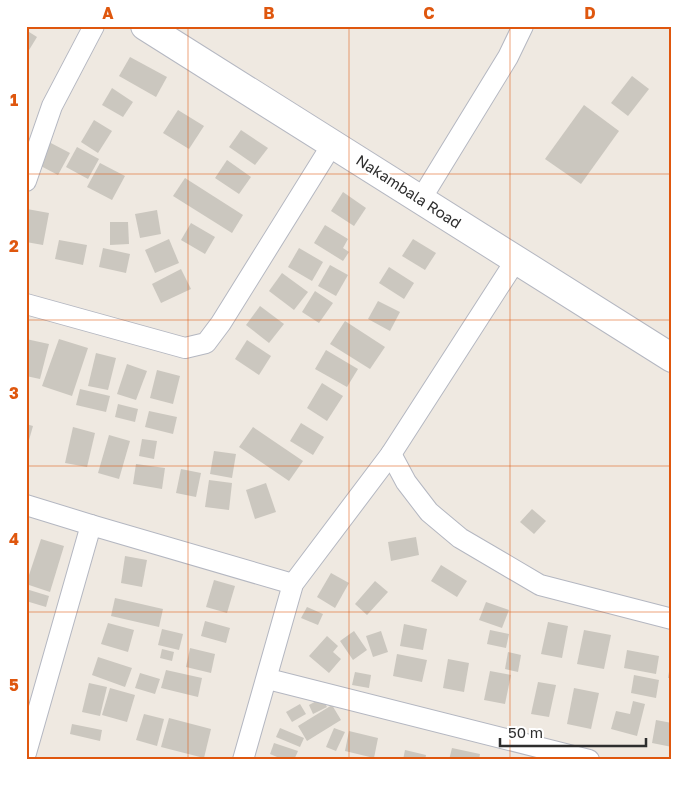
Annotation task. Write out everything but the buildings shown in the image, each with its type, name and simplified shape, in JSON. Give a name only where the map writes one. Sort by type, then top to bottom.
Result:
[{"type":"main road","name":"Nakambala Road","points":[[145,26],[334,143],[516,260],[668,350]]},
{"type":"street","points":[[26,180],[52,106],[94,26]]},
{"type":"street","points":[[421,200],[508,57],[523,26]]},
{"type":"street","points":[[26,304],[185,348],[206,343],[221,323],[334,143]]},
{"type":"street","points":[[243,760],[268,679],[293,584],[391,454],[516,260]]},
{"type":"street","points":[[391,454],[406,482],[429,512],[460,538],[540,585],[672,619]]},
{"type":"street","points":[[26,505],[293,584]]},
{"type":"street","points":[[26,753],[91,525]]},
{"type":"street","points":[[268,679],[568,757],[589,760]]}]
